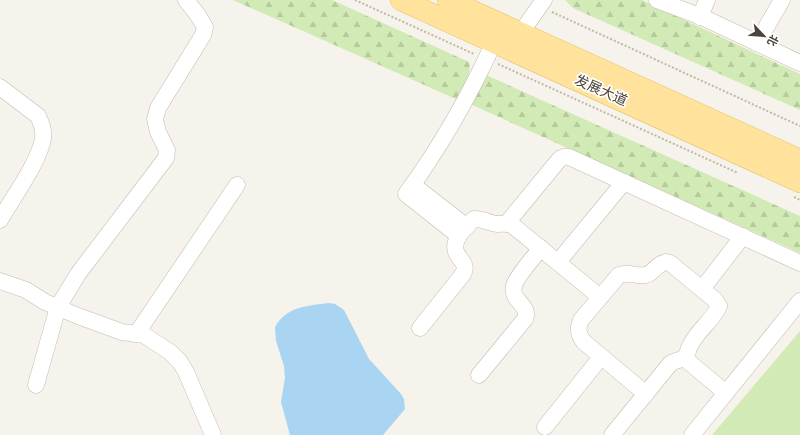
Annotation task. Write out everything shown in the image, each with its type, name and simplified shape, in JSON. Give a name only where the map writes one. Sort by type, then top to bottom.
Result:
[{"type":"main road","name":"发展大道","points":[[401,0],[503,46],[796,190]]},
{"type":"main road","name":"发展大道","points":[[448,0],[503,46],[800,160]]},
{"type":"street","points":[[36,385],[58,307],[78,274],[166,158],[168,150],[158,132],[155,119],[158,108],[203,35],[205,27],[186,0]]},
{"type":"street","points":[[700,16],[707,0]]},
{"type":"street","points":[[757,43],[782,0]]},
{"type":"street","points":[[667,2],[800,63]]},
{"type":"street","points":[[463,232],[410,189],[446,135],[477,80],[503,46],[542,3]]},
{"type":"street","points":[[0,87],[38,116],[43,132],[42,142],[32,167],[0,220]]},
{"type":"street","points":[[507,223],[561,158],[569,157],[800,263]]},
{"type":"street","points":[[558,262],[624,182]]},
{"type":"street","points":[[137,333],[237,185]]},
{"type":"street","points":[[420,328],[465,271],[463,261],[457,255],[455,250],[455,244],[474,219],[496,224],[507,223],[516,228],[600,297]]},
{"type":"street","points":[[702,289],[743,236]]},
{"type":"street","points":[[479,375],[525,319],[527,311],[515,298],[514,285],[541,248]]},
{"type":"street","points":[[646,394],[580,338],[578,332],[581,320],[619,275],[631,273],[642,276],[647,275],[657,265],[666,262],[670,263],[716,300],[719,306],[716,312],[691,343],[684,358]]},
{"type":"street","points":[[0,281],[26,290],[45,302],[122,332],[137,333],[155,341],[170,352],[180,362],[186,372],[213,435]]},
{"type":"street","points":[[692,435],[800,301]]},
{"type":"street","points":[[545,427],[602,357]]},
{"type":"street","points":[[684,358],[726,393]]},
{"type":"street","points":[[612,435],[670,364],[675,360],[684,358]]},
{"type":"path","points":[[355,0],[503,46],[742,174]]},
{"type":"path","points":[[542,3],[800,126]]},
{"type":"path","points":[[796,190],[800,200]]},
{"type":"green space","points":[[233,0],[332,0],[469,62],[470,67],[467,82],[458,100]]},
{"type":"green space","points":[[565,0],[642,0],[800,74],[800,110],[573,8]]},
{"type":"green space","points":[[486,75],[800,216],[800,253],[470,104]]},
{"type":"green space","points":[[800,331],[800,435],[712,435]]},
{"type":"water","points":[[329,303],[335,304],[344,310],[369,359],[404,399],[405,409],[383,435],[290,435],[281,402],[285,378],[284,366],[276,341],[275,327],[285,315],[298,308]]}]
